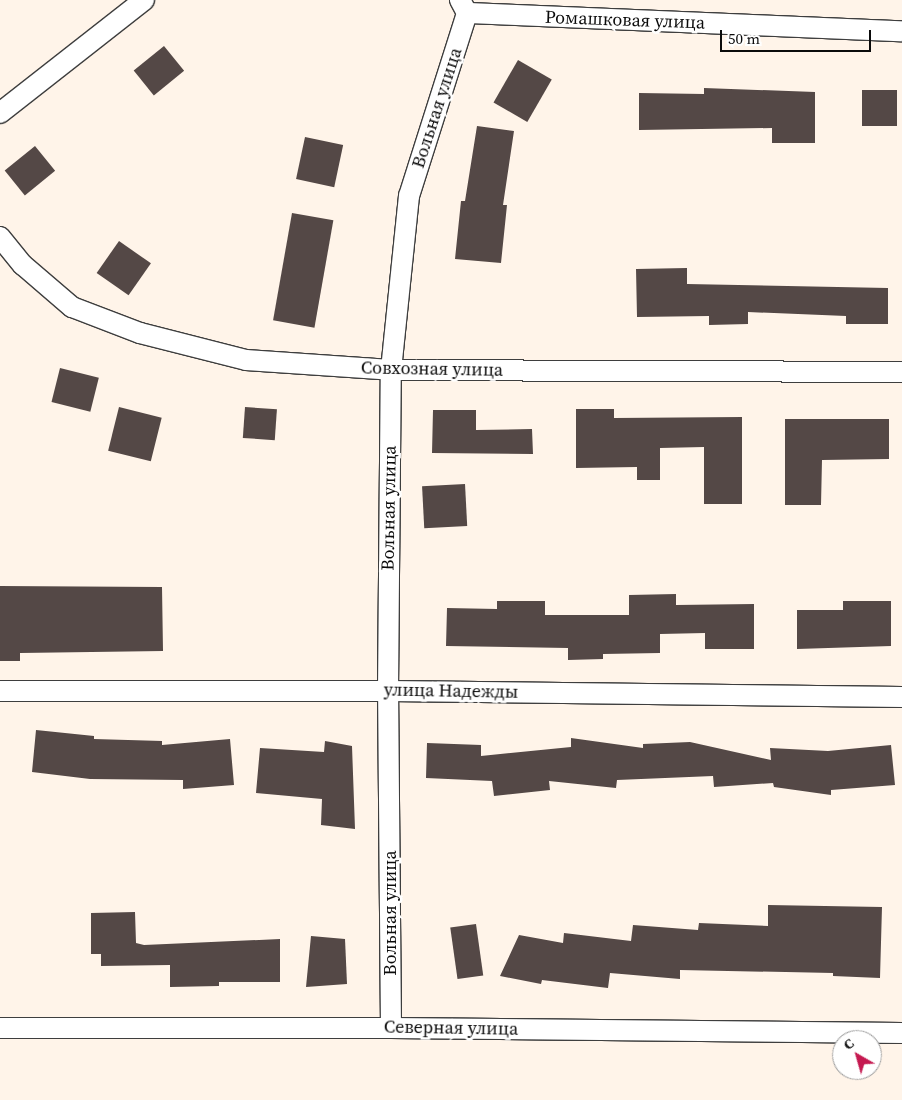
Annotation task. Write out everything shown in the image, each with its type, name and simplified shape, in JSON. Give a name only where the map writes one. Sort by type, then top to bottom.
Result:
[{"type":"street","points":[[0,113],[144,0]]},
{"type":"street","name":"Ромашковая улица","points":[[463,6],[902,31]]},
{"type":"street","name":"Вольная улица","points":[[391,1028],[388,691],[391,370],[409,196],[463,6]]},
{"type":"street","name":"Совхозная улица","points":[[0,238],[23,265],[72,307],[140,333],[246,360],[391,370],[902,372]]},
{"type":"street","name":"улица Надежды","points":[[0,690],[388,691],[902,697]]},
{"type":"street","name":"Северная улица","points":[[0,1028],[391,1028],[902,1033]]},
{"type":"building","points":[[164,46],[184,71],[154,95],[134,71]]},
{"type":"building","points":[[518,60],[552,80],[527,122],[494,102]]},
{"type":"building","points":[[704,88],[815,92],[815,143],[772,143],[772,128],[639,130],[639,93],[704,94]]},
{"type":"building","points":[[862,90],[897,90],[897,126],[862,126]]},
{"type":"building","points":[[477,126],[514,131],[503,205],[507,205],[501,263],[455,259],[461,201],[465,201]]},
{"type":"building","points":[[305,137],[343,145],[334,187],[296,179]]},
{"type":"building","points":[[35,146],[55,171],[25,195],[5,171]]},
{"type":"building","points":[[292,213],[333,220],[314,328],[273,320]]},
{"type":"building","points":[[119,241],[151,263],[129,295],[97,273]]},
{"type":"building","points":[[687,268],[687,284],[888,288],[888,324],[846,324],[846,316],[748,312],[748,324],[709,325],[709,316],[637,317],[636,269]]},
{"type":"building","points":[[60,368],[99,378],[90,412],[52,402]]},
{"type":"building","points":[[119,407],[162,418],[151,461],[108,451]]},
{"type":"building","points":[[245,407],[277,409],[275,440],[243,438]]},
{"type":"building","points":[[576,409],[614,409],[614,418],[742,417],[742,504],[704,504],[704,447],[660,448],[660,480],[637,480],[637,467],[576,468]]},
{"type":"building","points":[[433,410],[476,410],[476,430],[532,429],[533,454],[432,453]]},
{"type":"building","points":[[785,419],[889,419],[889,459],[822,460],[821,505],[785,505]]},
{"type":"building","points":[[465,484],[467,526],[424,528],[422,486]]},
{"type":"building","points":[[0,586],[162,587],[163,651],[20,653],[20,661],[0,661]]},
{"type":"building","points":[[676,594],[676,605],[754,604],[754,649],[705,649],[705,633],[660,634],[660,653],[603,654],[603,659],[568,660],[568,648],[446,646],[447,608],[497,609],[497,601],[545,601],[545,615],[629,615],[629,595]]},
{"type":"building","points":[[843,601],[891,601],[891,646],[797,649],[797,610],[843,610]]},
{"type":"building","points":[[36,730],[94,736],[94,739],[162,741],[162,745],[230,739],[234,785],[183,789],[183,780],[90,779],[32,772]]},
{"type":"building","points":[[571,738],[643,748],[643,744],[690,742],[771,760],[770,748],[828,751],[891,745],[895,785],[831,790],[831,795],[774,787],[773,783],[714,787],[713,776],[617,780],[616,788],[549,781],[550,790],[494,796],[492,781],[426,778],[427,743],[481,745],[481,756],[571,747]]},
{"type":"building","points":[[325,741],[352,746],[355,829],[321,825],[322,799],[256,793],[260,748],[324,752]]},
{"type":"building","points":[[768,905],[882,907],[880,978],[833,976],[833,973],[680,970],[680,979],[610,973],[608,988],[542,980],[541,984],[500,976],[519,935],[563,943],[564,933],[631,941],[633,925],[698,930],[699,923],[768,926]]},
{"type":"building","points":[[135,912],[136,943],[144,945],[280,939],[280,982],[219,982],[219,986],[170,987],[170,965],[101,966],[101,954],[91,954],[91,913]]},
{"type":"building","points":[[476,924],[483,975],[457,979],[450,928]]},
{"type":"building","points":[[311,936],[345,939],[347,984],[306,987]]}]
